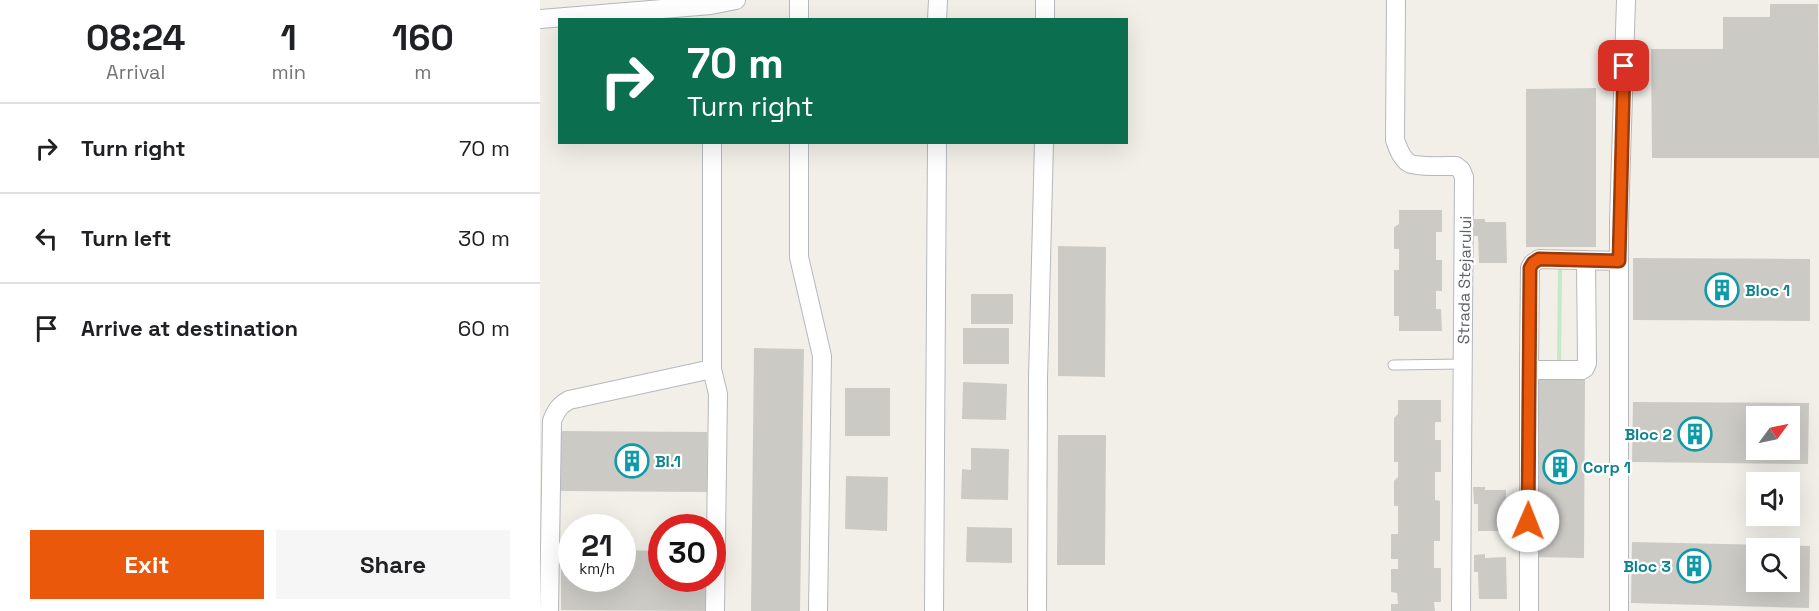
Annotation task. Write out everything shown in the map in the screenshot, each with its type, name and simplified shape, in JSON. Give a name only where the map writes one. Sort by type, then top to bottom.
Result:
[{"type":"street","points":[[540,19],[578,8],[711,12],[736,0]]},
{"type":"street","points":[[799,0],[799,18]]},
{"type":"street","points":[[938,0],[938,18]]},
{"type":"street","points":[[1045,0],[1045,18]]},
{"type":"street","name":"Strada Stejarului","points":[[1396,0],[1395,140],[1398,149],[1410,164],[1456,166],[1464,177],[1461,611]]},
{"type":"street","points":[[1619,611],[1619,209],[1626,0]]},
{"type":"street","points":[[712,144],[712,369],[718,394],[715,611]]},
{"type":"street","points":[[799,144],[799,257],[822,356],[818,611]]},
{"type":"street","points":[[934,611],[937,144]]},
{"type":"street","points":[[1037,611],[1038,379],[1044,144]]},
{"type":"street","points":[[1528,611],[1530,268],[1539,259],[1619,261]]},
{"type":"street","points":[[1529,369],[1582,370],[1585,368],[1587,363],[1586,260]]},
{"type":"street","points":[[549,611],[552,421],[555,411],[569,400],[712,369]]},
{"type":"lane","points":[[1393,365],[1463,364]]},
{"type":"green space","points":[[1558,268],[1562,269],[1561,363],[1557,363]]},
{"type":"building","points":[[1770,4],[1818,4],[1819,158],[1652,158],[1651,49],[1723,49],[1723,17],[1770,17]]},
{"type":"building","points":[[1596,88],[1596,247],[1526,247],[1526,89]]},
{"type":"building","points":[[1399,210],[1442,210],[1442,232],[1436,232],[1436,260],[1442,260],[1442,291],[1436,291],[1436,309],[1441,309],[1442,331],[1399,331],[1399,316],[1394,316],[1394,270],[1399,270],[1399,249],[1394,249],[1394,227],[1399,224]]},
{"type":"building","points":[[1474,219],[1485,219],[1485,222],[1506,222],[1507,263],[1479,263],[1478,236],[1474,236]]},
{"type":"building","points":[[1058,246],[1106,247],[1105,377],[1058,376]]},
{"type":"building","name":"Bloc 1","points":[[1633,258],[1810,259],[1810,321],[1633,320]]},
{"type":"building","points":[[971,294],[1013,294],[1013,324],[971,324]]},
{"type":"building","points":[[963,328],[1009,328],[1009,364],[963,364]]},
{"type":"building","points":[[754,348],[804,349],[800,611],[751,611]]},
{"type":"building","name":"Corp 1","points":[[1535,377],[1585,377],[1584,558],[1534,557]]},
{"type":"building","points":[[963,382],[1007,384],[1006,420],[962,419]]},
{"type":"building","points":[[845,388],[890,388],[890,436],[845,436]]},
{"type":"building","points":[[1398,400],[1441,400],[1441,422],[1435,422],[1435,440],[1441,440],[1441,472],[1435,472],[1435,500],[1440,501],[1440,541],[1434,541],[1434,568],[1441,568],[1441,602],[1434,602],[1435,611],[1391,611],[1391,604],[1398,604],[1397,593],[1391,592],[1391,569],[1398,569],[1398,559],[1391,559],[1391,534],[1398,534],[1398,506],[1394,506],[1394,481],[1398,477],[1398,462],[1394,462],[1394,418],[1398,414]]},
{"type":"building","name":"Bloc 2","points":[[1633,402],[1809,403],[1808,464],[1632,462]]},
{"type":"building","name":"Bl.1","points":[[557,431],[707,432],[707,492],[557,491]]},
{"type":"building","points":[[1058,435],[1106,435],[1105,565],[1057,565]]},
{"type":"building","points":[[971,448],[1009,449],[1008,500],[961,499],[962,469],[971,470]]},
{"type":"building","points":[[846,476],[888,477],[887,531],[845,529]]},
{"type":"building","points":[[1473,487],[1485,487],[1485,490],[1506,490],[1506,531],[1478,531],[1478,504],[1474,504]]},
{"type":"building","points":[[967,527],[1012,528],[1012,563],[966,562]]},
{"type":"building","name":"Bloc 3","points":[[1632,542],[1746,545],[1746,592],[1800,592],[1800,546],[1810,546],[1809,608],[1631,603]]},
{"type":"building","points":[[636,550],[648,551],[648,592],[710,592],[710,611],[561,610],[561,592],[636,592]]},
{"type":"building","points":[[1485,554],[1485,558],[1506,557],[1507,599],[1479,599],[1478,572],[1474,572],[1474,555]]},
{"type":"place","name":"Bloc 1","points":[[1722,290]]},
{"type":"place","name":"Bloc 2","points":[[1695,434]]},
{"type":"place","name":"Bl.1","points":[[632,461]]},
{"type":"place","name":"Corp 1","points":[[1560,467]]},
{"type":"place","name":"Bloc 3","points":[[1694,566]]},
{"type":"route","points":[[1528,521],[1530,268],[1539,259],[1619,261],[1624,66]]}]
